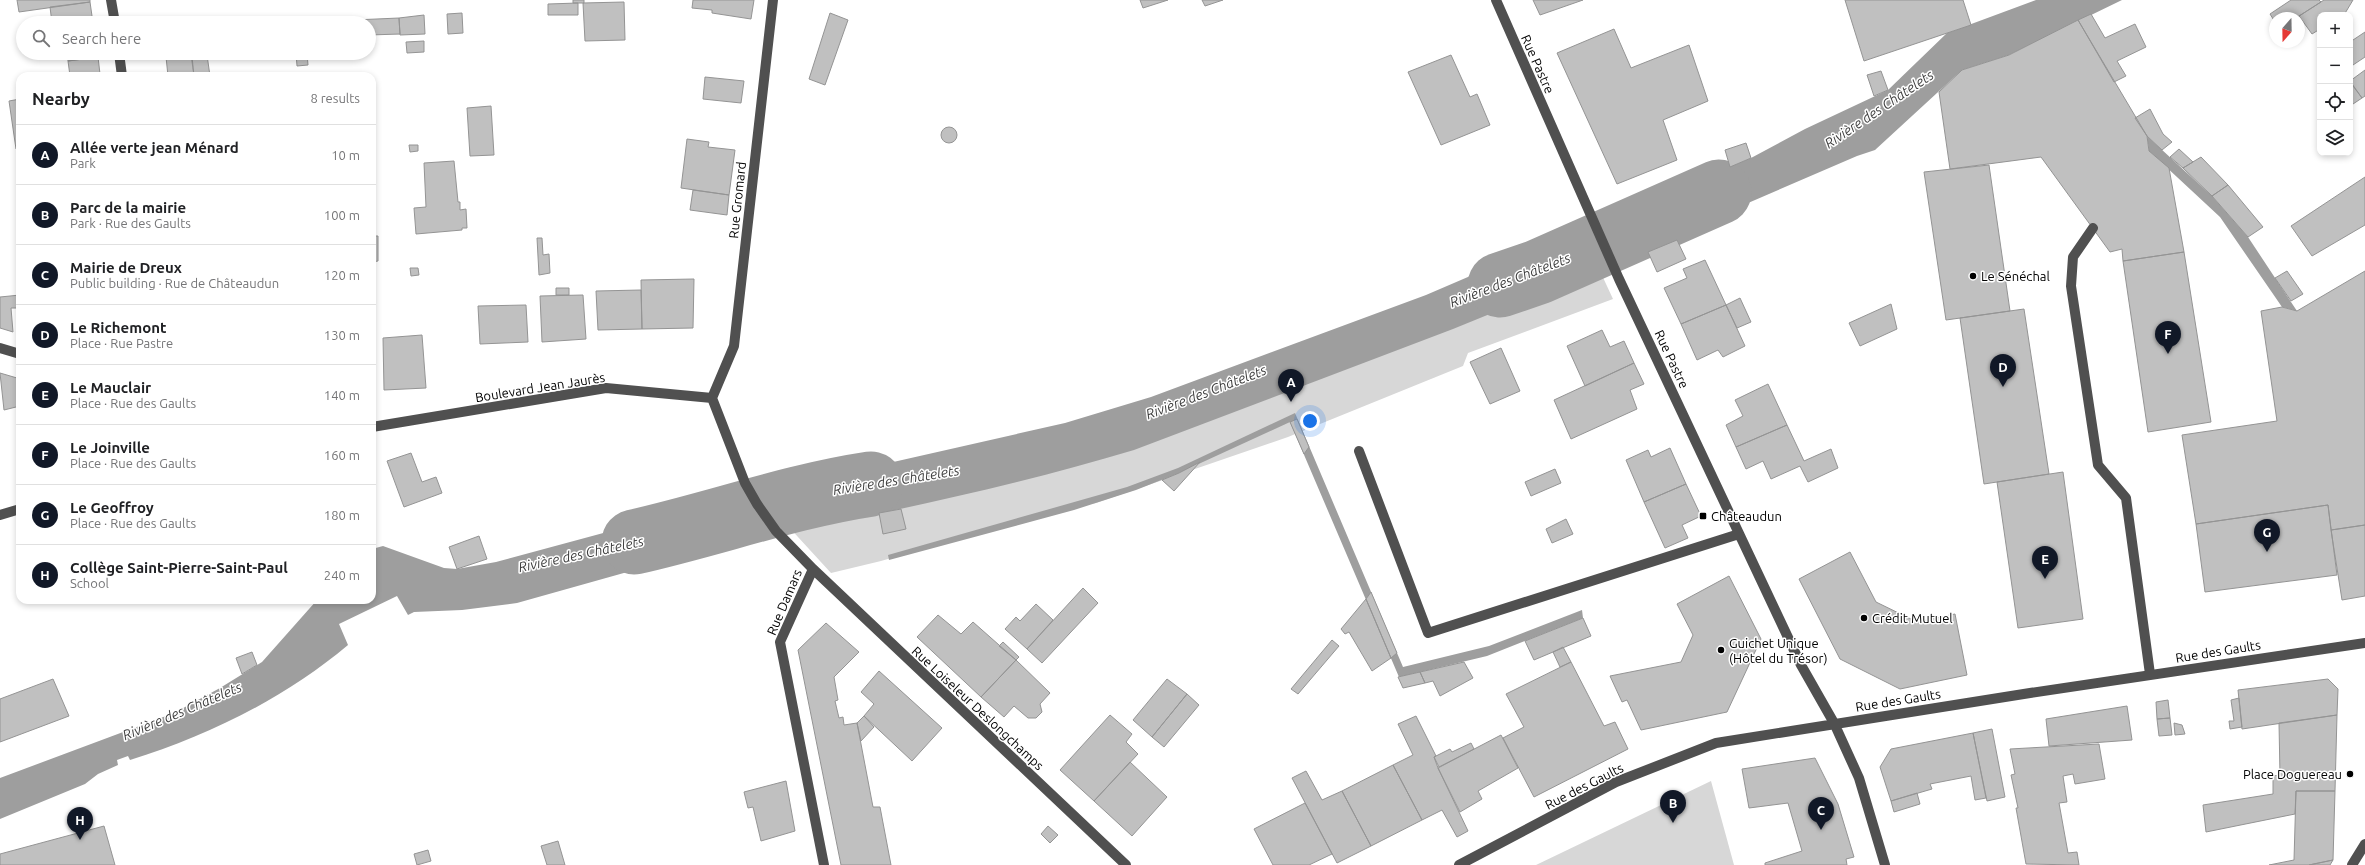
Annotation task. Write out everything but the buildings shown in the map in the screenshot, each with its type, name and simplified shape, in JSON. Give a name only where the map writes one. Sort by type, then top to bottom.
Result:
[{"type":"street","points":[[112,0],[114,16]]},
{"type":"street","name":"Rue Gromard","points":[[712,398],[734,346],[773,0]]},
{"type":"street","name":"Rue Pastre","points":[[1496,0],[1620,279],[1801,665],[1834,723],[1859,778],[1885,865]]},
{"type":"street","points":[[120,60],[121,72]]},
{"type":"street","points":[[2094,228],[2073,257],[2071,286],[2098,465],[2126,498],[2150,674]]},
{"type":"street","points":[[0,348],[16,353]]},
{"type":"street","name":"Boulevard Jean Jaurès","points":[[376,426],[606,388],[712,398]]},
{"type":"street","name":"Rue Damars","points":[[712,398],[746,483],[776,531],[813,569],[780,642],[824,865]]},
{"type":"street","points":[[1359,451],[1428,633],[1739,534]]},
{"type":"street","points":[[0,515],[16,509]]},
{"type":"street","name":"Rue Loiseleur Deslongchamps","points":[[813,569],[1126,865]]},
{"type":"street","name":"Rue des Gaults","points":[[1460,865],[1616,782],[1709,746],[1834,723],[2150,674],[2365,643]]},
{"type":"street","points":[[2352,865],[2365,844]]},
{"type":"shaded area","points":[[1593,256],[1613,299],[1468,353],[1463,366],[1288,437],[1096,503],[1039,514],[881,561],[831,573],[776,513],[1015,470],[1047,462]]},
{"type":"shaded area","points":[[1711,781],[1734,865],[1536,865]]},
{"type":"water","points":[[2036,0],[2122,0],[2009,55],[1962,70],[1875,150],[1857,156],[1646,247],[1628,207],[1751,158],[1805,129],[1888,90],[1947,33]]},
{"type":"water","points":[[2147,136],[2212,196],[2248,237],[2297,311],[2282,307],[2220,217],[2149,151]]},
{"type":"water","points":[[1575,231],[1593,272],[1453,329],[1134,450],[1010,484],[800,530],[774,489],[1065,423],[1151,397],[1426,295]]},
{"type":"water","points":[[1295,413],[1403,667],[1489,646],[1582,610],[1583,618],[1487,656],[1399,677],[1290,422],[1179,473],[1136,490],[1074,510],[889,560],[888,555],[1127,487],[1178,468]]},
{"type":"water","points":[[718,502],[727,544],[517,603],[462,610],[414,612],[408,615],[397,596],[339,624],[348,645],[324,664],[272,698],[217,727],[188,739],[130,760],[128,756],[117,760],[118,765],[98,774],[85,784],[0,819],[0,778],[174,713],[220,688],[262,662],[313,604],[376,604],[376,548],[383,546],[444,568],[457,569],[496,562]]},
{"type":"waterway","name":"Rivière des Châtelets","points":[[1500,285],[1538,272],[1719,192]]},
{"type":"waterway","name":"Rivière des Châtelets","points":[[634,542],[782,503],[841,489],[871,484]]},
{"type":"place","name":"Le Sénéchal","points":[[1973,276]]},
{"type":"place","name":"Le Joinville","points":[[2168,354]]},
{"type":"place","name":"Le Richemont","points":[[2003,387]]},
{"type":"place","name":"Allée verte jean Ménard","points":[[1291,402]]},
{"type":"place","name":"Châteaudun","points":[[1703,516]]},
{"type":"place","name":"Le Geoffroy","points":[[2267,552]]},
{"type":"place","name":"Le Mauclair","points":[[2045,579]]},
{"type":"place","name":"Crédit Mutuel","points":[[1864,618]]},
{"type":"place","name":"Guichet Unique (Hôtel du Trésor)","points":[[1721,650]]},
{"type":"place","name":"Place Doguereau","points":[[2350,774]]},
{"type":"place","name":"Parc de la mairie","points":[[1673,823]]},
{"type":"place","name":"Mairie de Dreux","points":[[1821,830]]},
{"type":"place","name":"Collège Saint-Pierre-Saint-Paul","points":[[80,840]]}]
